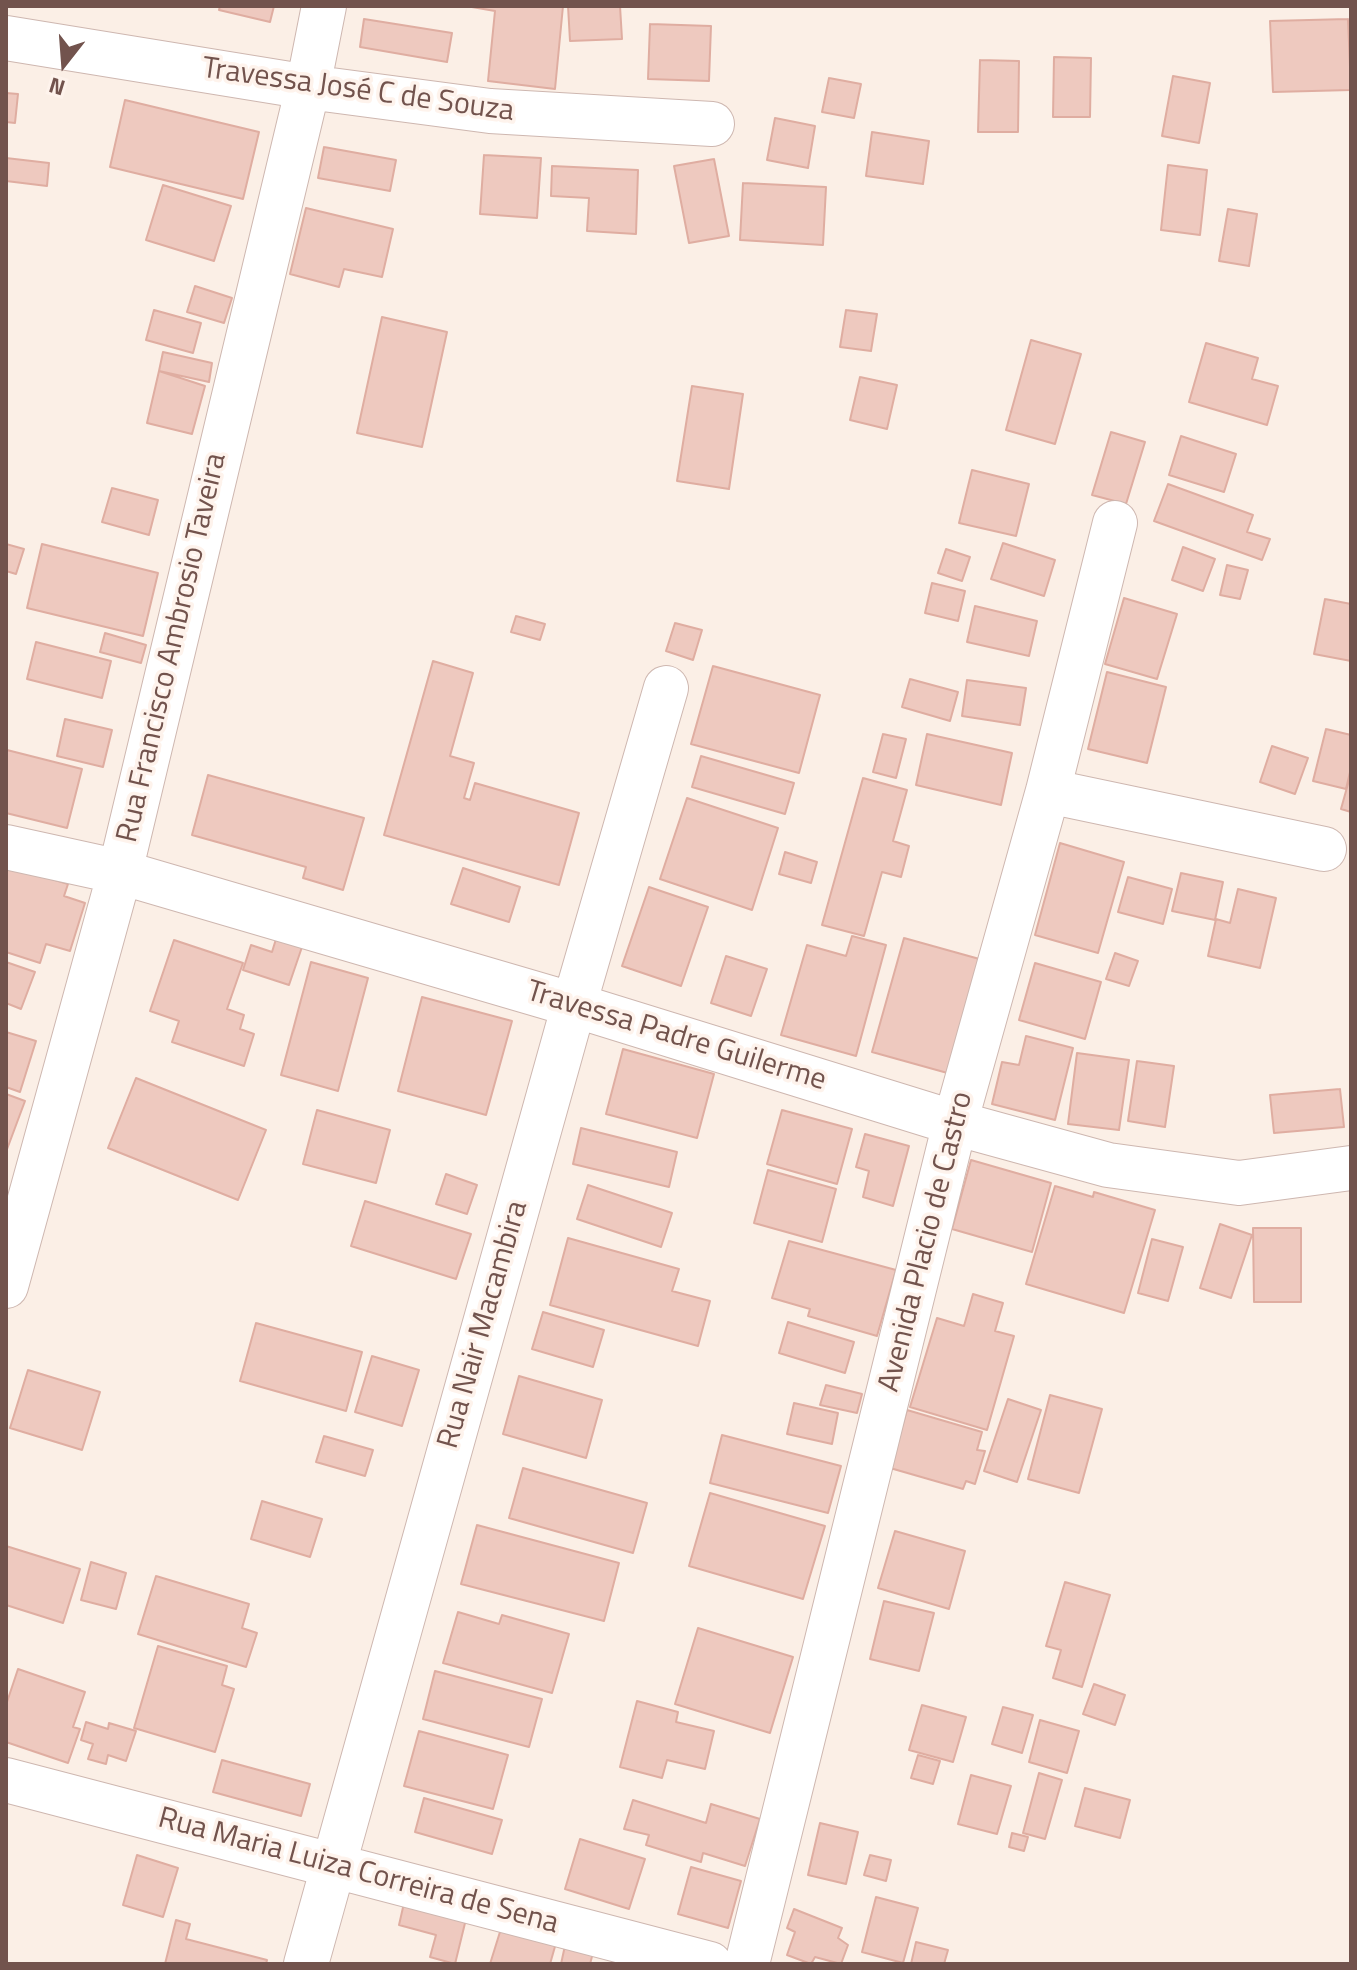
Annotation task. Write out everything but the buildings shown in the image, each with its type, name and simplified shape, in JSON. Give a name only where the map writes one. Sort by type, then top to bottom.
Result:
[{"type":"street","name":"Rua Francisco Ambrosio Taveira","points":[[6,1286],[120,872],[308,87],[324,6]]},
{"type":"street","name":"Travessa José C de Souza","points":[[6,38],[308,87],[490,111],[712,124]]},
{"type":"street","name":"Avenida Placio de Castro","points":[[747,1964],[955,1123],[1048,791],[1115,523]]},
{"type":"street","name":"Rua Nair Macambira","points":[[306,1964],[574,1005],[666,688]]},
{"type":"street","points":[[1048,791],[1324,849]]},
{"type":"street","name":"Travessa Padre Guilerme","points":[[6,847],[120,872],[574,1005],[955,1123],[1108,1165],[1239,1183],[1351,1168]]},
{"type":"street","name":"Rua Maria Luiza Correira de Sena","points":[[6,1780],[710,1964]]}]
